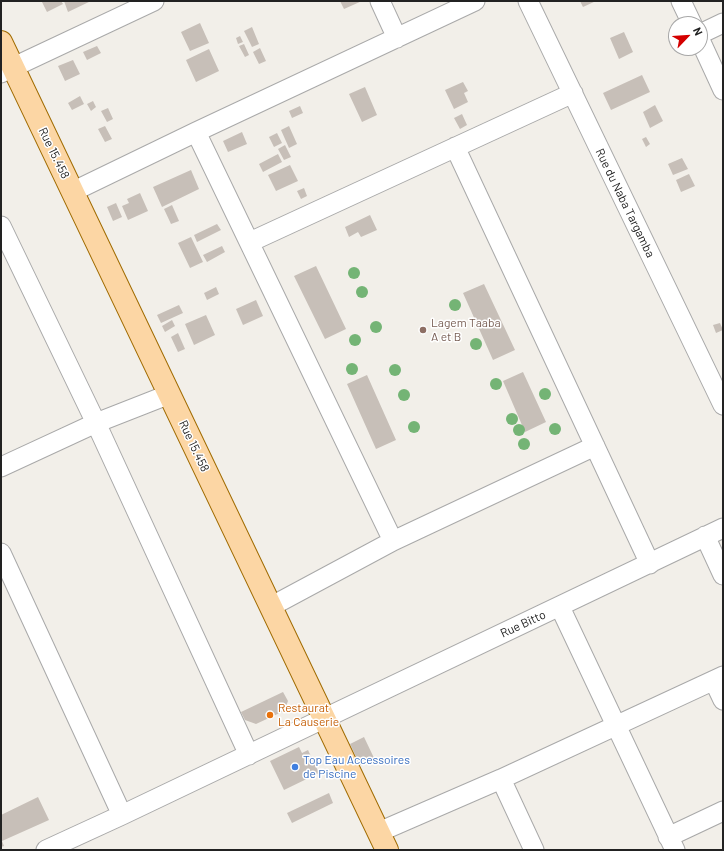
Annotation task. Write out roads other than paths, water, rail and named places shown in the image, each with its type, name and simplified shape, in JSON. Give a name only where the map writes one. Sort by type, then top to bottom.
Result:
[{"type":"main road","name":"Rue 15.458","points":[[1,42],[7,70],[72,192],[170,394],[323,719],[383,841]]},
{"type":"street","points":[[7,70],[131,6],[154,1]]},
{"type":"street","points":[[380,1],[397,38]]},
{"type":"street","points":[[72,192],[475,1]]},
{"type":"street","name":"Rue du Naba Targamba","points":[[528,1],[718,384],[723,405]]},
{"type":"street","points":[[680,1],[688,16]]},
{"type":"street","points":[[708,30],[723,23]]},
{"type":"street","points":[[707,56],[723,90]]},
{"type":"street","points":[[250,242],[573,93]]},
{"type":"street","points":[[196,132],[392,541]]},
{"type":"street","points":[[455,147],[650,564]]},
{"type":"street","points":[[1,226],[96,423],[249,755]]},
{"type":"street","points":[[1,467],[96,423],[170,394]]},
{"type":"street","points":[[270,607],[392,541],[595,446]]},
{"type":"street","name":"Rue Bitto","points":[[46,850],[249,755],[723,528]]},
{"type":"street","points":[[705,536],[723,575]]},
{"type":"street","points":[[1,553],[122,815]]},
{"type":"street","points":[[560,607],[671,844],[723,810]]},
{"type":"street","points":[[383,841],[501,778],[718,678],[723,700]]},
{"type":"street","points":[[501,778],[534,850]]},
{"type":"place","name":"Lagem Taaba A et B","points":[[423,330]]},
{"type":"place","name":"Restaurat La Causerie","points":[[270,715]]},
{"type":"place","name":"Top Eau Accessoires de Piscine","points":[[295,767]]}]
